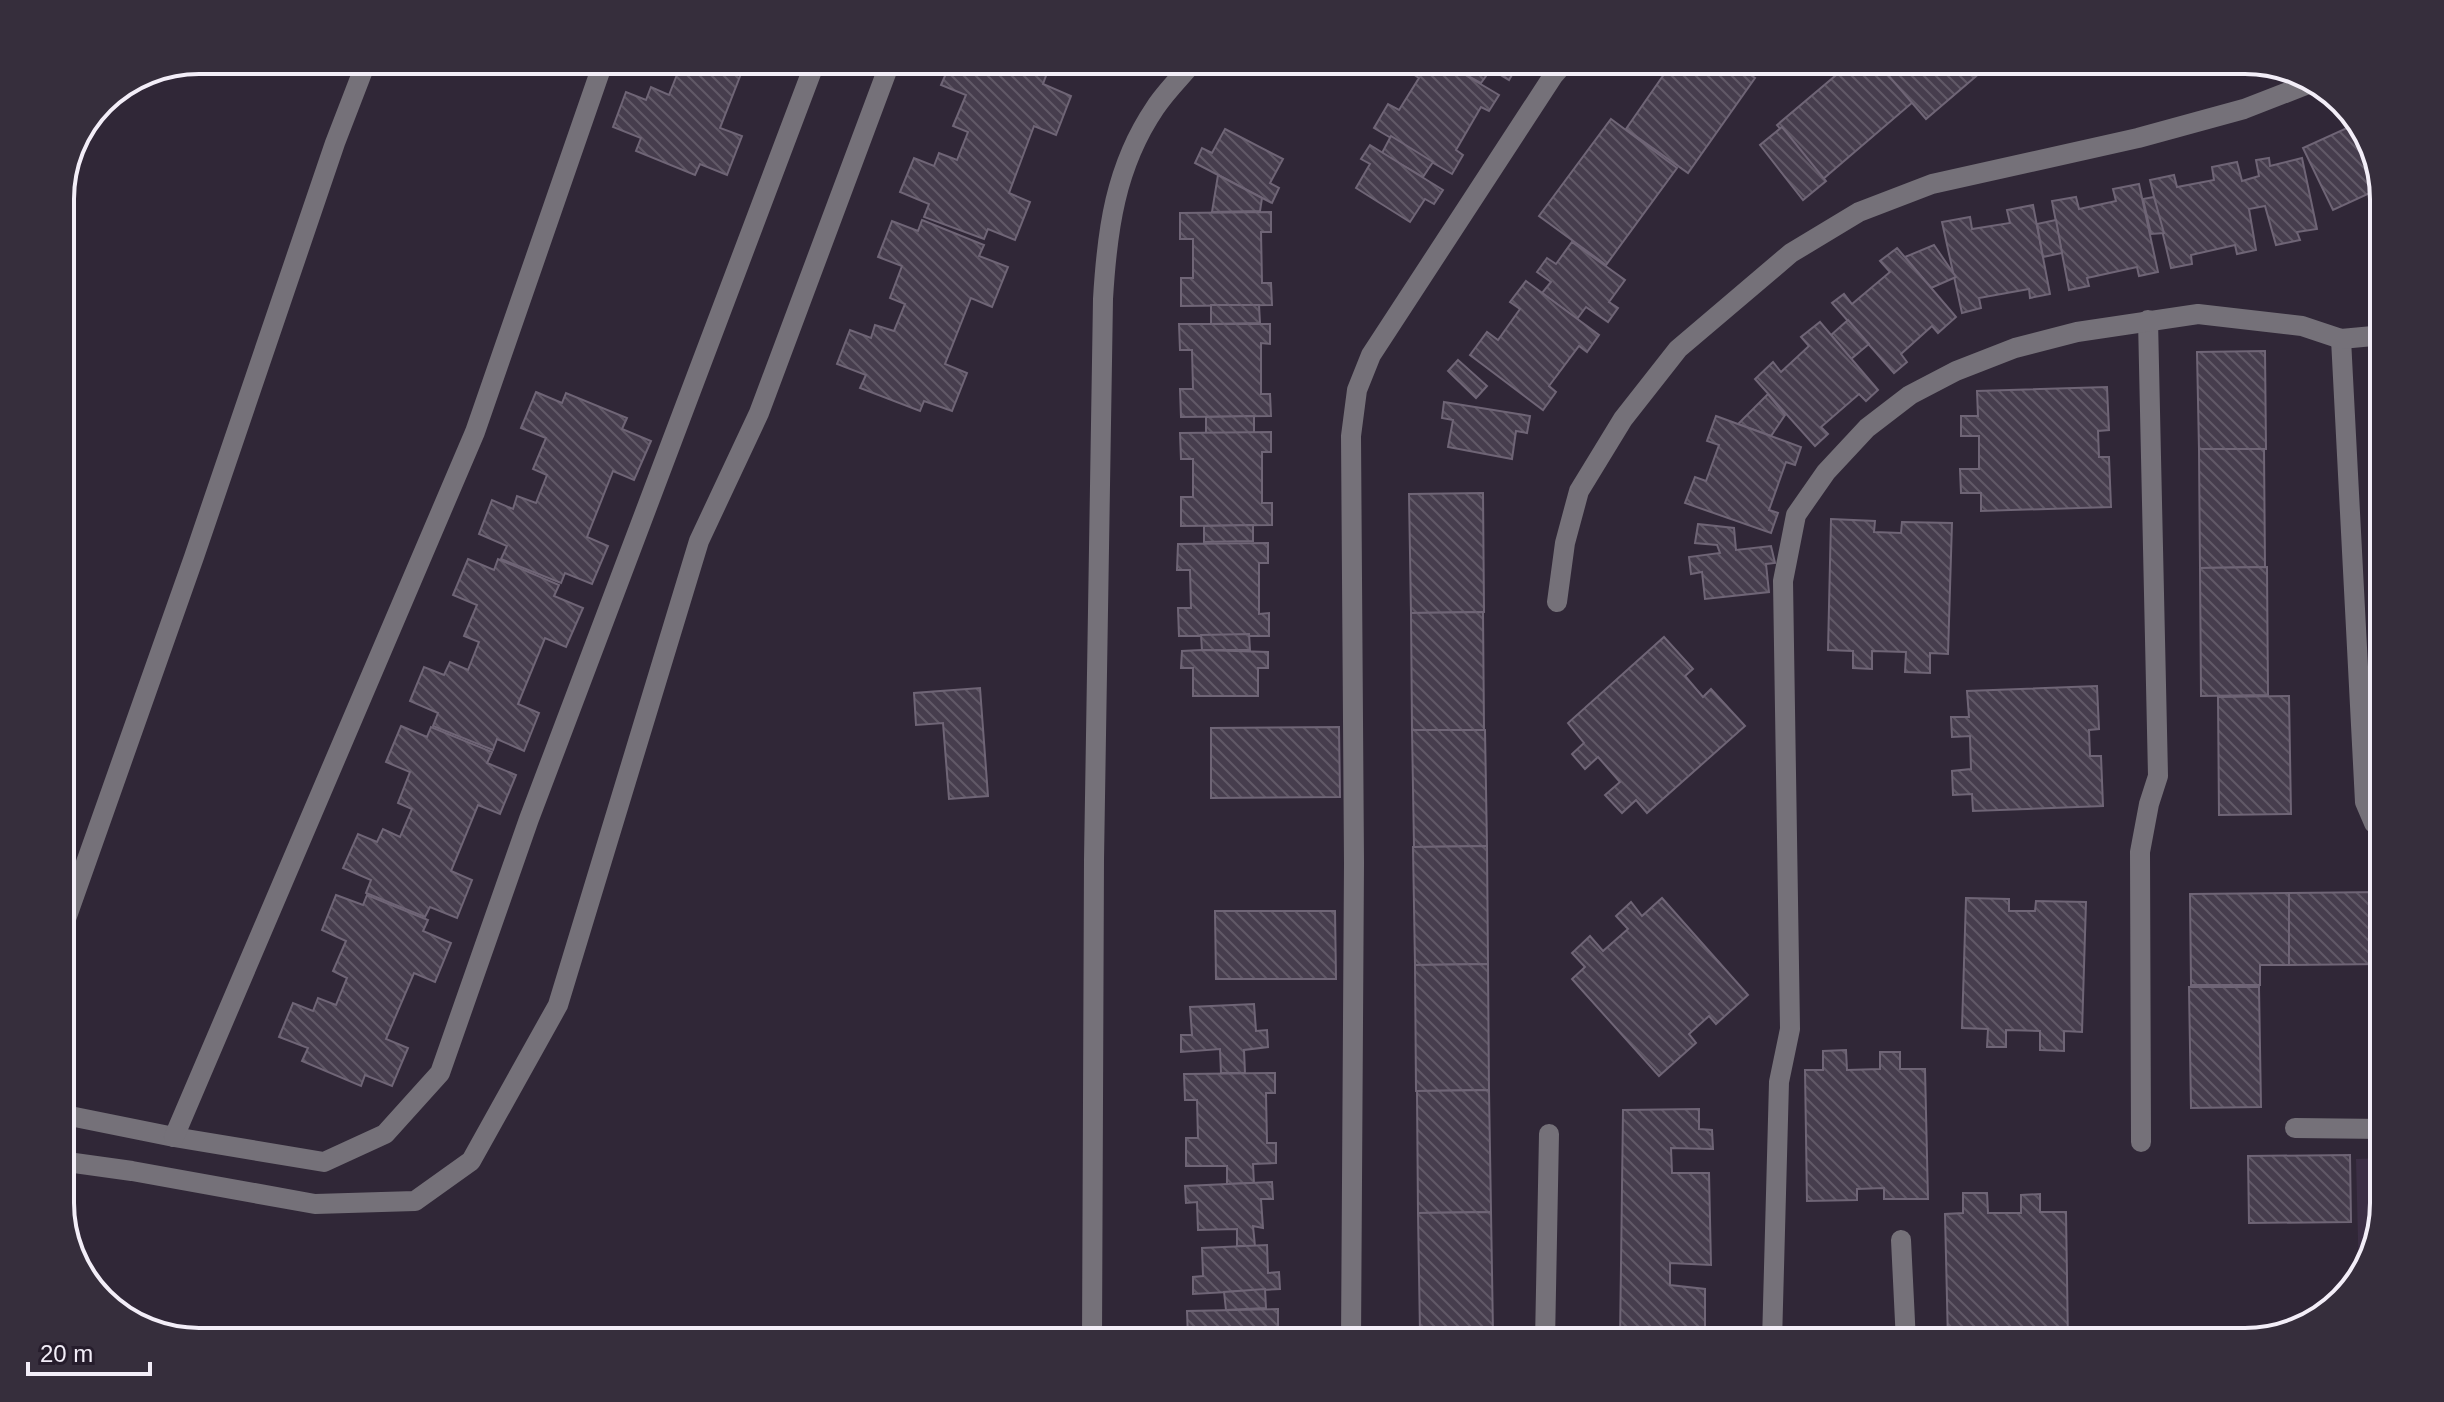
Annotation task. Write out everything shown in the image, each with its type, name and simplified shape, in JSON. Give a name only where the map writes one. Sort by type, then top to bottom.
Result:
[{"type":"street","points":[[74,896],[362,74]]},
{"type":"street","points":[[174,1137],[475,432],[599,74]]},
{"type":"street","points":[[74,1117],[324,1162],[385,1134],[440,1073],[529,819],[811,74]]},
{"type":"street","points":[[74,1163],[315,1204],[415,1201],[471,1161],[558,1005],[699,541],[759,413],[886,74]]},
{"type":"street","points":[[1092,1328],[1094,844],[1103,299],[1107,234],[1124,166],[1154,108],[1183,74]]},
{"type":"street","points":[[1351,1328],[1354,863],[1351,436],[1357,390],[1371,355],[1555,74]]},
{"type":"street","points":[[1557,602],[1565,543],[1579,491],[1623,419],[1678,349],[1791,253],[1859,212],[1932,184],[2168,130],[2244,109],[2300,87]]},
{"type":"street","points":[[1772,1328],[1779,1082],[1790,1029],[1783,581],[1796,515],[1826,472],[1867,428],[1910,395],[1956,371],[2015,348],[2077,332],[2198,314],[2302,326],[2341,339],[2370,336]]},
{"type":"street","points":[[2141,1142],[2140,852],[2158,776],[2148,320]]},
{"type":"street","points":[[2341,339],[2365,802],[2370,814]]},
{"type":"street","points":[[2295,1128],[2370,1129]]},
{"type":"street","points":[[1545,1328],[1549,1134]]},
{"type":"street","points":[[1901,1240],[1905,1328]]},
{"type":"shaded area","points":[[2370,1158],[2369,1219],[2358,1254],[2356,1159]]},
{"type":"building","points":[[677,74],[741,74],[720,128],[742,136],[727,175],[700,164],[695,175],[636,151],[641,138],[613,127],[626,92],[646,100],[651,87],[669,95]]},
{"type":"building","points":[[946,74],[1047,74],[1043,84],[1071,96],[1056,135],[1034,126],[1009,193],[1030,202],[1015,240],[988,229],[984,239],[924,217],[929,204],[900,192],[914,158],[934,166],[939,153],[957,160],[968,132],[953,126],[966,95],[941,85]]},
{"type":"building","points":[[1413,74],[1464,74],[1499,95],[1489,111],[1481,107],[1456,150],[1463,155],[1452,174],[1374,128],[1388,104],[1399,110],[1419,78]]},
{"type":"building","points":[[1465,74],[1487,74],[1481,83]]},
{"type":"building","points":[[1499,74],[1512,74],[1509,80]]},
{"type":"building","points":[[1664,74],[1749,74],[1755,78],[1688,173],[1626,129]]},
{"type":"building","points":[[1837,74],[1888,74],[1913,102],[1823,179],[1777,125]]},
{"type":"building","points":[[1887,74],[1979,74],[1926,119]]},
{"type":"building","points":[[1611,119],[1677,168],[1606,265],[1539,216]]},
{"type":"building","points":[[1782,127],[1826,181],[1803,200],[1760,145]]},
{"type":"building","points":[[2347,128],[2363,159],[2370,193],[2333,210],[2303,148]]},
{"type":"building","points":[[1225,129],[1283,159],[1270,183],[1279,188],[1272,203],[1195,163],[1202,148],[1212,153]]},
{"type":"building","points":[[1391,136],[1433,162],[1423,177],[1382,153]]},
{"type":"building","points":[[1370,145],[1443,190],[1434,204],[1425,199],[1410,222],[1356,188],[1370,164],[1361,159]]},
{"type":"building","points":[[2269,158],[2270,166],[2302,158],[2317,229],[2297,232],[2300,240],[2276,245],[2265,206],[2249,209],[2256,250],[2237,254],[2235,245],[2191,255],[2192,264],[2171,268],[2150,180],[2174,175],[2177,187],[2214,180],[2212,167],[2237,162],[2242,181],[2259,176],[2256,160]]},
{"type":"building","points":[[1218,175],[1262,198],[1260,211],[1212,212]]},
{"type":"building","points":[[2139,184],[2158,272],[2139,276],[2137,267],[2087,278],[2089,286],[2069,290],[2052,201],[2076,197],[2079,209],[2116,201],[2113,189]]},
{"type":"building","points":[[2154,197],[2164,233],[2151,234],[2143,199]]},
{"type":"building","points":[[2033,205],[2050,294],[2030,298],[2029,289],[1979,298],[1981,308],[1962,313],[1942,222],[1970,217],[1972,229],[2010,223],[2007,210]]},
{"type":"building","points":[[1271,212],[1271,232],[1261,232],[1262,283],[1271,283],[1272,305],[1181,306],[1181,278],[1193,278],[1193,239],[1180,239],[1180,213]]},
{"type":"building","points":[[922,220],[984,245],[979,256],[1008,267],[992,307],[971,298],[945,364],[967,373],[952,411],[924,401],[920,411],[860,388],[866,375],[837,364],[850,330],[871,338],[875,325],[894,331],[905,304],[890,298],[902,266],[878,257],[892,221],[918,231]]},
{"type":"building","points":[[2056,220],[2062,253],[2043,257],[2037,224]]},
{"type":"building","points":[[1572,242],[1625,280],[1609,302],[1618,308],[1608,322],[1586,307],[1577,319],[1542,293],[1551,282],[1537,272],[1547,258],[1556,264]]},
{"type":"building","points":[[1934,245],[1956,277],[1931,288],[1905,257]]},
{"type":"building","points":[[1897,248],[1956,317],[1938,333],[1932,326],[1901,354],[1907,362],[1894,373],[1832,303],[1844,294],[1852,304],[1890,272],[1880,261]]},
{"type":"building","points":[[1526,281],[1599,335],[1587,352],[1579,346],[1549,386],[1556,392],[1543,410],[1470,355],[1487,332],[1498,340],[1520,309],[1510,302]]},
{"type":"building","points":[[1211,305],[1259,305],[1260,323],[1211,324]]},
{"type":"building","points":[[1848,320],[1869,344],[1851,359],[1831,335]]},
{"type":"building","points":[[1820,322],[1878,390],[1866,401],[1859,394],[1821,427],[1828,434],[1815,446],[1755,379],[1773,362],[1781,372],[1809,346],[1801,337]]},
{"type":"building","points":[[1179,324],[1270,324],[1270,344],[1261,343],[1261,394],[1270,394],[1271,416],[1181,417],[1180,389],[1193,389],[1192,350],[1180,350]]},
{"type":"building","points":[[2265,351],[2266,449],[2199,449],[2197,352]]},
{"type":"building","points":[[1458,360],[1487,386],[1476,398],[1448,371]]},
{"type":"building","points":[[2107,387],[2109,430],[2098,431],[2099,457],[2109,457],[2111,507],[1981,511],[1981,493],[1961,493],[1960,469],[1979,469],[1979,436],[1961,436],[1961,416],[1978,416],[1977,391]]},
{"type":"building","points":[[536,392],[562,403],[566,393],[627,418],[622,429],[651,441],[634,480],[613,471],[587,537],[608,546],[592,584],[565,573],[561,583],[501,559],[507,546],[479,534],[492,500],[513,509],[517,496],[536,503],[547,475],[533,469],[546,438],[521,428]]},
{"type":"building","points":[[1768,394],[1785,415],[1771,436],[1738,424]]},
{"type":"building","points":[[1444,402],[1530,416],[1527,433],[1516,431],[1512,459],[1448,447],[1453,420],[1442,418]]},
{"type":"building","points":[[1254,416],[1254,433],[1206,433],[1206,417]]},
{"type":"building","points":[[1716,416],[1801,447],[1795,465],[1786,462],[1769,510],[1778,513],[1771,533],[1685,503],[1695,477],[1706,481],[1719,445],[1707,441]]},
{"type":"building","points":[[1271,432],[1271,452],[1262,452],[1262,503],[1272,503],[1272,525],[1181,526],[1181,497],[1193,497],[1193,459],[1181,459],[1180,433]]},
{"type":"building","points":[[2199,449],[2264,449],[2265,567],[2200,568]]},
{"type":"building","points":[[1483,493],[1484,612],[1411,613],[1409,494]]},
{"type":"building","points":[[1831,519],[1875,521],[1874,532],[1901,533],[1902,522],[1952,523],[1948,654],[1930,653],[1930,673],[1905,672],[1906,652],[1872,651],[1872,669],[1853,668],[1853,651],[1828,650]]},
{"type":"building","points":[[1698,524],[1734,528],[1736,550],[1771,546],[1775,563],[1766,564],[1769,592],[1705,599],[1702,572],[1691,574],[1689,557],[1720,553],[1717,545],[1695,543]]},
{"type":"building","points":[[1253,525],[1253,541],[1204,542],[1204,526]]},
{"type":"building","points":[[1268,543],[1268,563],[1259,563],[1259,614],[1269,613],[1269,636],[1179,636],[1178,608],[1191,608],[1190,570],[1177,570],[1178,544]]},
{"type":"building","points":[[468,559],[494,570],[498,559],[559,585],[554,596],[583,608],[566,647],[545,638],[518,704],[539,713],[524,751],[497,739],[493,750],[433,726],[438,713],[410,701],[424,667],[444,675],[450,662],[468,670],[479,642],[464,636],[477,605],[453,595]]},
{"type":"building","points":[[2267,567],[2268,695],[2201,696],[2200,568]]},
{"type":"building","points":[[1483,612],[1484,730],[1412,730],[1411,613]]},
{"type":"building","points":[[1249,634],[1250,650],[1202,650],[1201,635]]},
{"type":"building","points":[[1664,637],[1693,669],[1685,676],[1703,697],[1711,689],[1745,726],[1647,813],[1636,800],[1622,813],[1605,795],[1620,782],[1598,757],[1585,769],[1572,754],[1584,743],[1568,723]]},
{"type":"building","points":[[1182,651],[1268,652],[1268,668],[1258,668],[1258,696],[1193,696],[1193,668],[1181,668]]},
{"type":"building","points":[[2097,686],[2099,729],[2089,730],[2090,756],[2101,756],[2103,806],[1973,811],[1972,794],[1953,795],[1952,771],[1971,769],[1970,736],[1952,737],[1951,717],[1969,717],[1967,691]]},
{"type":"building","points":[[980,688],[988,796],[949,799],[943,723],[916,725],[914,693]]},
{"type":"building","points":[[2289,696],[2291,814],[2219,815],[2218,697]]},
{"type":"building","points":[[401,726],[427,737],[431,727],[492,752],[487,763],[516,775],[500,814],[478,805],[451,871],[472,880],[457,918],[430,907],[425,917],[366,893],[371,880],[343,868],[358,834],[377,842],[383,829],[400,837],[412,809],[398,803],[410,772],[386,762]]},
{"type":"building","points":[[1339,727],[1340,797],[1211,798],[1211,728]]},
{"type":"building","points":[[1412,730],[1485,730],[1487,846],[1414,847]]},
{"type":"building","points":[[1487,846],[1488,964],[1415,965],[1413,847]]},
{"type":"building","points":[[2370,892],[2370,964],[2289,965],[2289,893]]},
{"type":"building","points":[[2289,893],[2289,965],[2260,965],[2260,985],[2191,985],[2190,894]]},
{"type":"building","points":[[336,895],[363,905],[367,895],[428,920],[423,931],[451,943],[435,982],[414,973],[386,1039],[408,1048],[392,1086],[365,1075],[361,1086],[302,1061],[308,1048],[279,1037],[293,1003],[313,1011],[318,998],[336,1005],[347,978],[333,971],[346,941],[322,930]]},
{"type":"building","points":[[1662,898],[1748,995],[1716,1024],[1709,1016],[1689,1034],[1696,1043],[1659,1076],[1572,979],[1585,967],[1572,953],[1590,936],[1603,951],[1628,929],[1616,916],[1631,902],[1642,916]]},
{"type":"building","points":[[1966,898],[2009,899],[2009,911],[2035,911],[2036,901],[2086,902],[2082,1032],[2064,1031],[2064,1051],[2040,1050],[2040,1031],[2006,1030],[2006,1047],[1987,1047],[1988,1029],[1962,1028]]},
{"type":"building","points":[[1215,911],[1335,911],[1336,979],[1216,979]]},
{"type":"building","points":[[1488,964],[1489,1090],[1416,1091],[1415,965]]},
{"type":"building","points":[[2189,987],[2259,987],[2261,1107],[2191,1108]]},
{"type":"building","points":[[1254,1004],[1256,1031],[1267,1030],[1268,1047],[1244,1050],[1245,1073],[1221,1073],[1220,1049],[1181,1052],[1181,1035],[1192,1035],[1190,1007]]},
{"type":"building","points":[[1846,1050],[1847,1070],[1880,1069],[1880,1052],[1900,1052],[1900,1069],[1925,1069],[1928,1199],[1884,1199],[1884,1188],[1857,1189],[1857,1200],[1807,1201],[1805,1070],[1823,1070],[1823,1051]]},
{"type":"building","points":[[1275,1073],[1275,1093],[1266,1093],[1267,1143],[1276,1143],[1276,1163],[1253,1164],[1254,1183],[1227,1184],[1227,1166],[1186,1166],[1186,1138],[1198,1138],[1197,1100],[1185,1100],[1184,1074]]},
{"type":"building","points":[[1489,1090],[1491,1212],[1418,1213],[1417,1091]]},
{"type":"building","points":[[1699,1109],[1699,1129],[1712,1130],[1713,1149],[1671,1148],[1672,1173],[1709,1173],[1711,1265],[1670,1263],[1670,1285],[1705,1289],[1705,1328],[1620,1328],[1623,1110]]},
{"type":"building","points":[[2350,1155],[2351,1222],[2249,1223],[2248,1156]]},
{"type":"building","points":[[1272,1182],[1273,1199],[1261,1199],[1263,1228],[1253,1226],[1255,1246],[1237,1246],[1237,1229],[1198,1230],[1197,1202],[1186,1203],[1185,1186]]},
{"type":"building","points":[[1963,1193],[1987,1193],[1988,1213],[2021,1213],[2021,1195],[2040,1194],[2040,1212],[2066,1212],[2068,1328],[1948,1328],[1945,1214],[1963,1213]]},
{"type":"building","points":[[1491,1212],[1493,1328],[1420,1328],[1418,1213]]},
{"type":"building","points":[[1267,1245],[1268,1273],[1279,1272],[1280,1289],[1193,1294],[1193,1277],[1203,1276],[1202,1248]]},
{"type":"building","points":[[1265,1289],[1266,1308],[1226,1310],[1224,1292]]},
{"type":"building","points":[[1278,1309],[1278,1328],[1188,1328],[1187,1311]]}]
